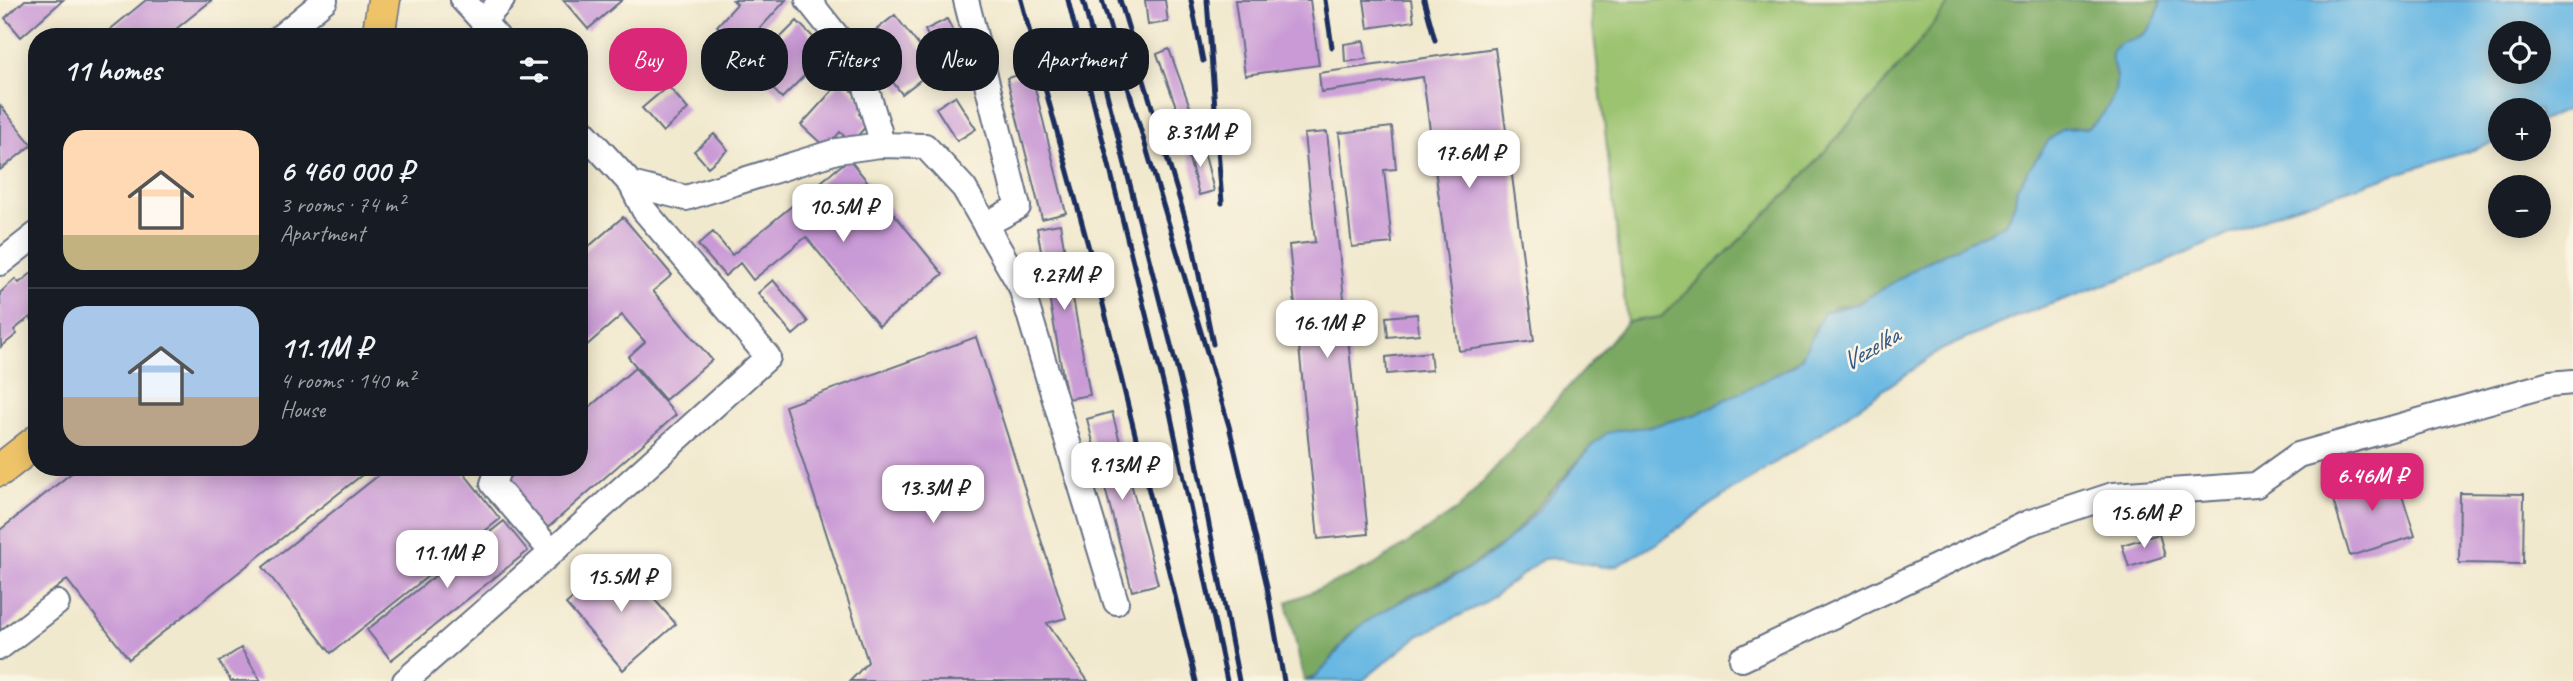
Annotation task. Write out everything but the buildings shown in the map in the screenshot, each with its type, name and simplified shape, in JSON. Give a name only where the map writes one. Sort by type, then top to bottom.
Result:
[{"type":"main road","points":[[379,28],[384,0]]},
{"type":"main road","points":[[0,470],[28,448]]},
{"type":"street","points":[[291,28],[325,0]]},
{"type":"street","points":[[463,0],[489,28]]},
{"type":"street","points":[[490,28],[502,0]]},
{"type":"street","points":[[808,0],[865,59],[880,145]]},
{"type":"street","points":[[966,0],[1018,207],[985,225]]},
{"type":"street","points":[[405,681],[768,357],[644,210],[631,184],[588,137]]},
{"type":"street","points":[[631,184],[686,198],[837,151],[880,145],[925,146],[964,188],[1021,287],[1115,602]]},
{"type":"street","points":[[0,263],[28,241]]},
{"type":"street","points":[[1742,659],[2028,523],[2113,495],[2256,485],[2298,455],[2550,384],[2573,382]]},
{"type":"street","points":[[496,476],[493,484],[552,552]]},
{"type":"street","points":[[0,647],[57,603]]},
{"type":"green space","points":[[1590,0],[1952,0],[1911,53],[1791,190],[1661,317],[1627,322]]},
{"type":"green space","points":[[1952,0],[2161,0],[2151,28],[2116,47],[2116,86],[2104,113],[2089,128],[2063,129],[2049,140],[2017,187],[2015,203],[2005,224],[1927,262],[1857,304],[1834,307],[1818,323],[1801,359],[1768,380],[1697,414],[1649,427],[1619,430],[1594,443],[1506,542],[1463,571],[1410,595],[1364,623],[1349,635],[1320,674],[1304,681],[1287,602],[1373,566],[1457,510],[1627,322],[1661,317],[1791,190],[1911,53]]},
{"type":"water","name":"Vezelka","points":[[2161,0],[2573,0],[2573,107],[2551,117],[2551,98],[2488,98],[2488,145],[2287,209],[2159,265],[2015,317],[1941,350],[1659,542],[1617,566],[1603,567],[1558,558],[1543,559],[1483,604],[1418,636],[1362,681],[1308,681],[1323,669],[1362,625],[1469,568],[1500,547],[1543,505],[1594,443],[1607,433],[1649,427],[1697,414],[1793,366],[1801,359],[1824,312],[1857,304],[1927,262],[2005,224],[2015,203],[2017,187],[2049,140],[2063,129],[2089,128],[2108,106],[2116,84],[2113,51],[2117,46],[2143,35],[2150,28]]},
{"type":"railway","points":[[1021,0],[1091,256],[1196,681]]},
{"type":"railway","points":[[1068,0],[1168,403],[1227,681]]},
{"type":"railway","points":[[1083,0],[1185,400],[1239,681]]},
{"type":"railway","points":[[1102,0],[1229,426],[1266,582],[1284,681]]},
{"type":"railway","points":[[1120,0],[1192,241],[1213,344]]},
{"type":"railway","points":[[1191,0],[1203,61]]},
{"type":"railway","points":[[1207,0],[1222,203]]},
{"type":"railway","points":[[1325,0],[1332,47]]},
{"type":"railway","points":[[1424,0],[1435,40]]}]
